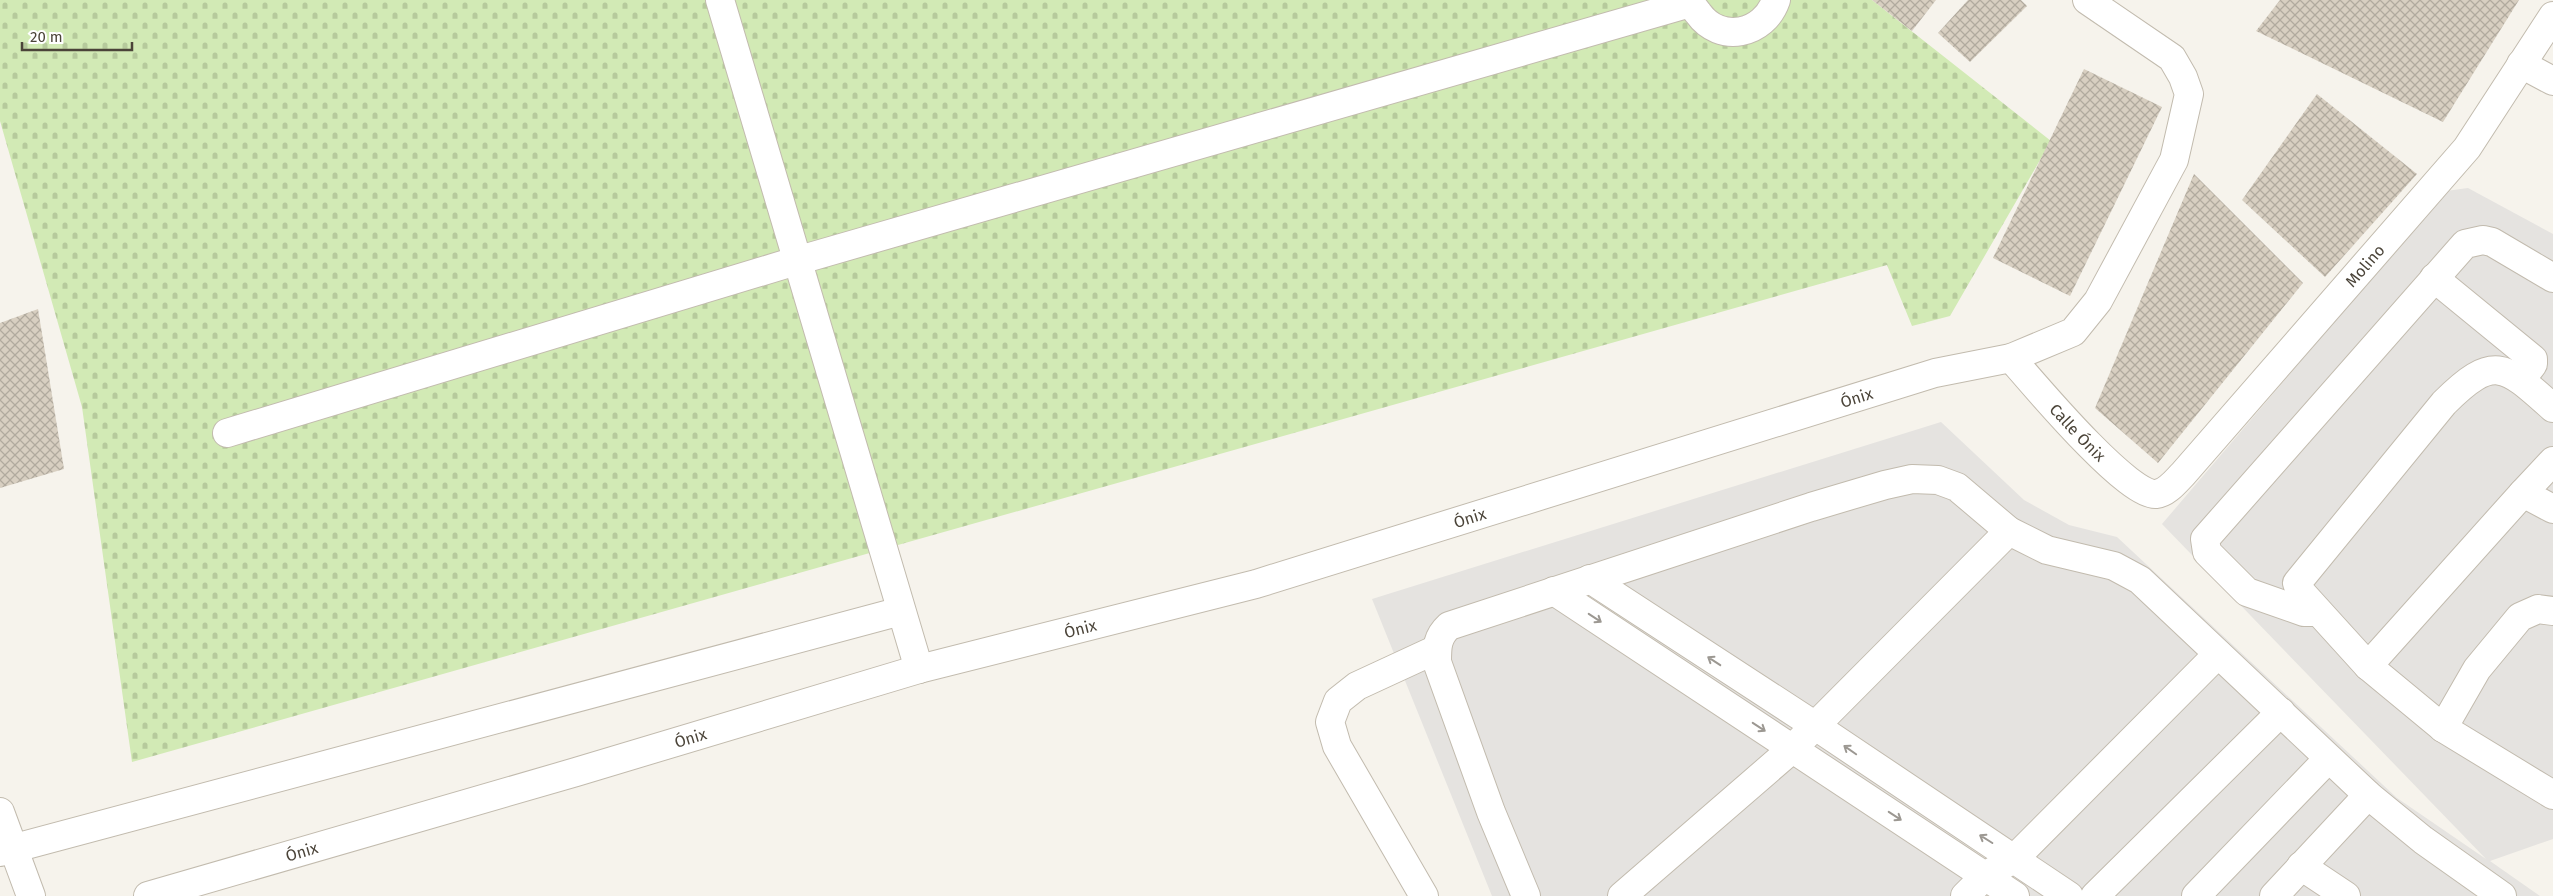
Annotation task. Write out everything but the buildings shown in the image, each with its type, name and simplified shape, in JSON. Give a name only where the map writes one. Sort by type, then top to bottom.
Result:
[{"type":"street","points":[[720,0],[919,670]]},
{"type":"street","points":[[227,433],[796,261],[1690,1],[1706,25],[1733,34],[1759,25],[1776,0]]},
{"type":"street","name":"Ónix","points":[[148,896],[919,670],[1256,584],[1935,373],[2011,358],[2073,332],[2098,300],[2174,160],[2189,94],[2183,76],[2172,58],[2087,0]]},
{"type":"street","name":"Molino","points":[[2155,494],[2166,490],[2183,474],[2422,202],[2467,148],[2553,16]]},
{"type":"street","points":[[2521,64],[2553,81]]},
{"type":"street","points":[[2311,612],[2247,592],[2207,552],[2205,539],[2465,244],[2483,240],[2492,242],[2553,278]]},
{"type":"street","points":[[2434,278],[2464,302],[2526,368],[2553,408]]},
{"type":"street","name":"Calle Ónix","points":[[2011,358],[2093,448],[2131,484],[2144,492],[2155,494]]},
{"type":"street","points":[[2526,368],[2483,372],[2467,381],[2444,403],[2297,583],[2311,612],[2368,666],[2444,728],[2553,795]]},
{"type":"street","points":[[2368,666],[2553,461]]},
{"type":"street","points":[[1526,896],[1485,793],[1437,662],[1439,638],[1449,626],[1820,504],[1912,479],[1938,480],[1957,487],[2009,531],[2047,550],[2114,566],[2140,580],[2368,795],[2423,840],[2502,896]]},
{"type":"street","points":[[2524,493],[2553,509]]},
{"type":"street","points":[[1622,896],[1792,749],[2009,531]]},
{"type":"street","points":[[1590,579],[1814,725],[1938,810],[2015,858],[2070,896]]},
{"type":"street","points":[[1554,591],[1658,658],[1723,704],[2015,896]]},
{"type":"street","points":[[2444,728],[2477,669],[2520,617],[2538,609],[2553,611]]},
{"type":"street","points":[[6,850],[901,611]]},
{"type":"street","points":[[1658,658],[1679,638]]},
{"type":"street","points":[[1424,896],[1337,746],[1330,722],[1338,701],[1358,686],[1437,649]]},
{"type":"street","points":[[1965,896],[1985,876],[2015,858],[2218,654]]},
{"type":"street","points":[[1723,704],[1747,682]]},
{"type":"street","points":[[2095,896],[2281,712]]},
{"type":"street","points":[[2196,896],[2328,759]]},
{"type":"street","points":[[1857,791],[1880,770]]},
{"type":"street","points":[[2274,896],[2368,795]]},
{"type":"street","points":[[1918,831],[1938,810]]},
{"type":"street","points":[[0,812],[6,850],[31,896]]},
{"type":"street","points":[[2301,866],[2346,896]]},
{"type":"green space","points":[[0,0],[1872,0],[2051,141],[1950,316],[1912,326],[1887,265],[132,762],[82,407],[0,121]]},
{"type":"shaded area","points":[[2468,188],[2553,234],[2553,839],[2490,861],[2540,896],[1492,896],[1372,599],[1941,422],[2024,500],[2069,525],[2117,537],[2397,798],[2486,859],[2162,524],[2446,191]]}]
